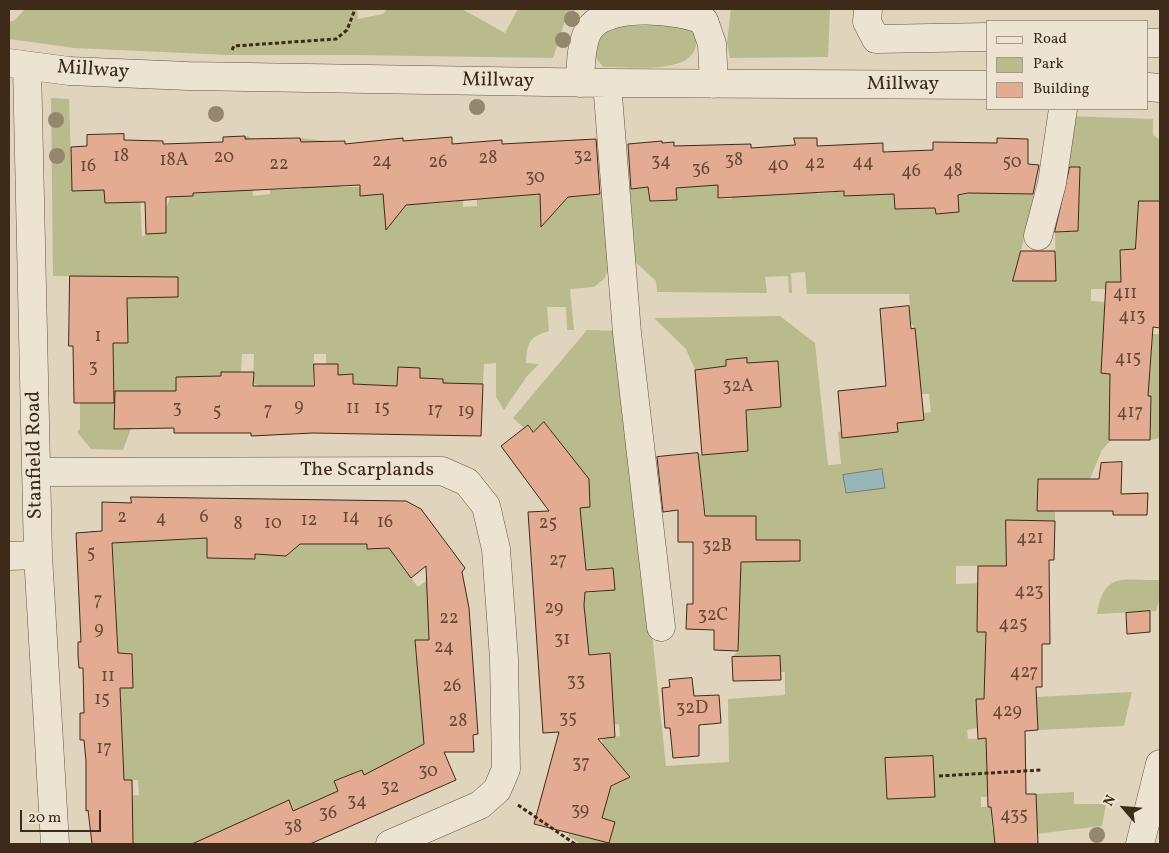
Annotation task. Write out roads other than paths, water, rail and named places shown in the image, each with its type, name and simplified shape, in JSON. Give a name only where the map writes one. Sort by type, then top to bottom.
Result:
[{"type":"street","points":[[868,9],[867,22],[876,39],[986,37]]},
{"type":"street","points":[[580,83],[587,34],[590,27],[610,14],[626,11],[706,15],[712,44],[714,84]]},
{"type":"street","name":"Millway","points":[[18,64],[188,76],[580,83],[986,85]]},
{"type":"street","name":"Stanfield Road","points":[[18,64],[38,554],[55,844]]},
{"type":"street","points":[[607,83],[627,333],[661,628]]},
{"type":"street","points":[[1038,236],[1052,183],[1063,110]]},
{"type":"street","name":"The Scarplands","points":[[36,472],[442,471],[468,482],[486,506],[496,549],[504,659],[506,769],[496,790],[480,805],[390,844]]},
{"type":"street","points":[[9,556],[38,554]]},
{"type":"street","points":[[1140,844],[1160,764]]},
{"type":"water","points":[[882,469],[885,488],[846,493],[843,475]]}]
